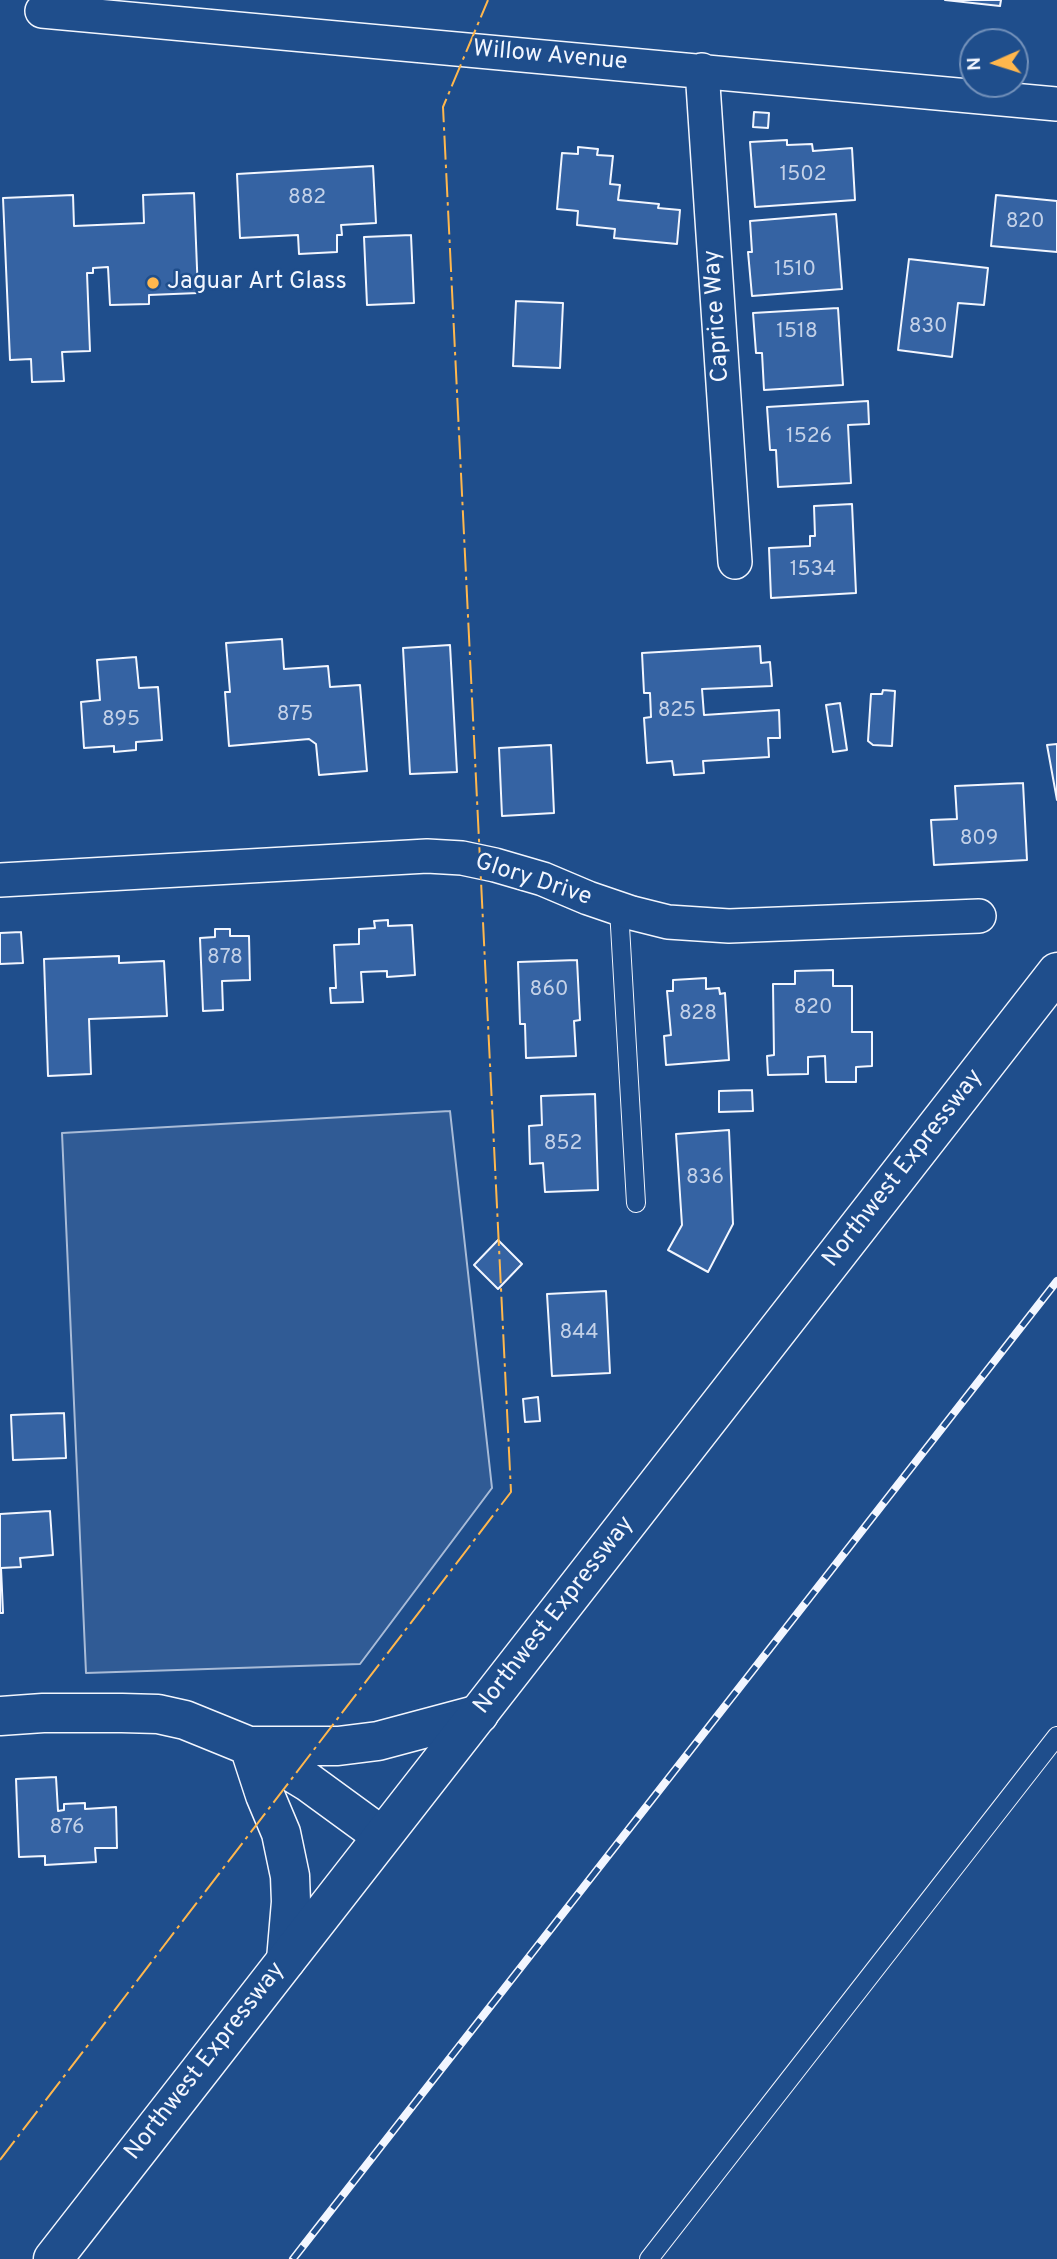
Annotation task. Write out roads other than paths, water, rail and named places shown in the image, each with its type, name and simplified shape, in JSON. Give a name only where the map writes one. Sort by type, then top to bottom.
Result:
[{"type":"main road","name":"Northwest Expressway","points":[[53,2259],[1057,972]]},
{"type":"main road","points":[[0,1716],[43,1713],[158,1714],[185,1720],[249,1746],[308,1782],[382,1836]]},
{"type":"main road","points":[[249,1746],[338,1746],[378,1741],[479,1714]]},
{"type":"main road","points":[[249,1746],[281,1833],[290,1876],[291,1902],[286,1960]]},
{"type":"street","name":"Willow Avenue","points":[[43,11],[1057,104]]},
{"type":"street","name":"Caprice Way","points":[[702,71],[735,562]]},
{"type":"street","name":"Glory Drive","points":[[0,880],[439,857],[495,864],[543,879],[619,909],[668,922],[729,926],[979,916]]},
{"type":"lane","points":[[619,909],[636,1203]]},
{"type":"lane","points":[[649,2259],[1057,1736]]},
{"type":"railway","points":[[293,2259],[1057,1281]]},
{"type":"place","name":"Jaguar Art Glass","points":[[153,283]]}]
